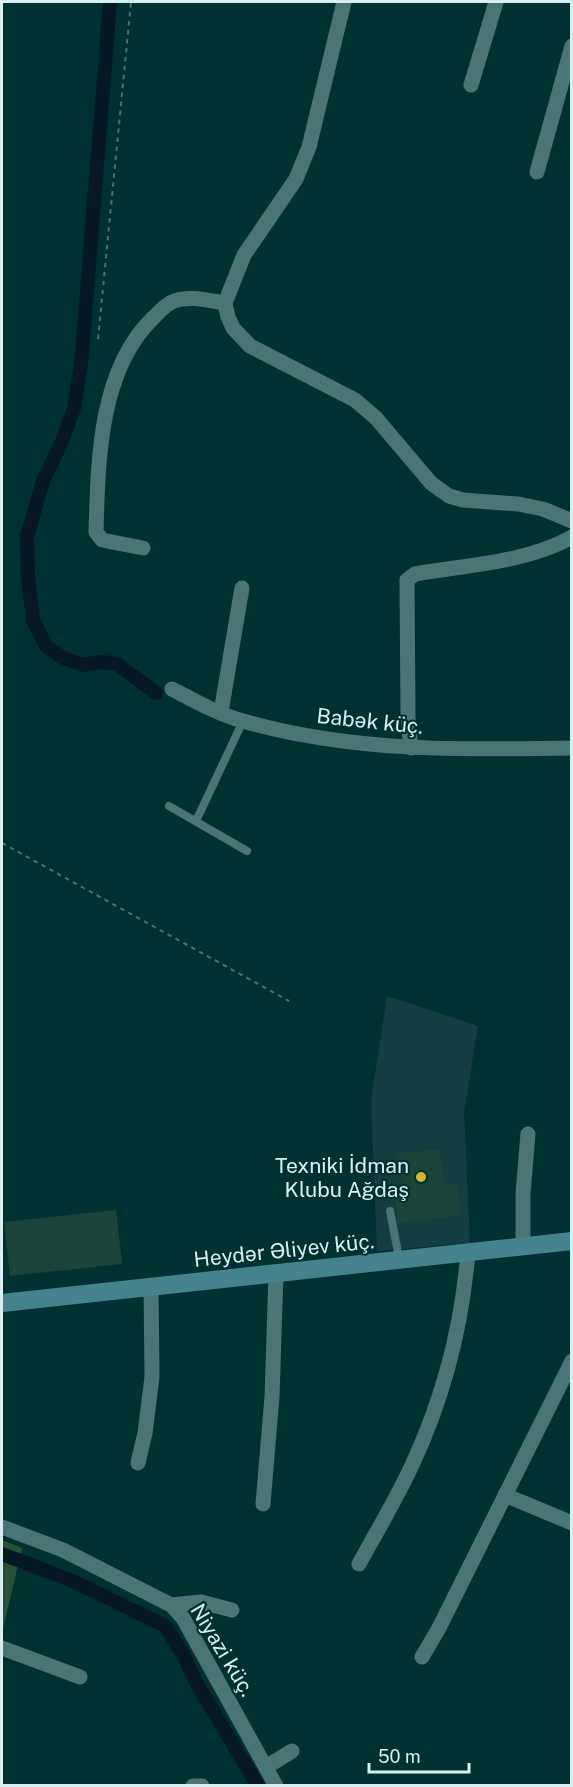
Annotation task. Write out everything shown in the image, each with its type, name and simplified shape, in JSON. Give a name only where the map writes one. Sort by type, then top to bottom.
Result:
[{"type":"main road","name":"Heydər Əliyev küç.","points":[[2,1302],[572,1242]]},
{"type":"street","points":[[344,2],[309,147],[296,179],[244,255],[225,303],[228,317],[242,339],[273,358],[355,400],[376,418],[431,483],[440,490],[463,500],[518,504],[543,509],[572,521]]},
{"type":"street","points":[[471,85],[496,2]]},
{"type":"street","points":[[537,172],[572,46]]},
{"type":"street","points":[[143,548],[102,540],[96,531],[105,414],[114,382],[140,330],[162,308],[175,301],[191,299],[225,303]]},
{"type":"street","points":[[411,748],[408,718],[407,580],[415,574],[505,559],[541,550],[572,537]]},
{"type":"street","points":[[221,712],[242,588]]},
{"type":"street","name":"Babək küç.","points":[[172,689],[243,721],[301,735],[370,745],[411,748],[572,748]]},
{"type":"street","points":[[523,1246],[523,1193],[528,1134]]},
{"type":"street","points":[[359,1564],[413,1464],[439,1401],[460,1322],[468,1252]]},
{"type":"street","points":[[263,1504],[272,1397],[276,1274]]},
{"type":"street","points":[[138,1463],[145,1433],[152,1377],[151,1287]]},
{"type":"street","points":[[422,1657],[440,1628],[572,1361]]},
{"type":"street","points":[[505,1495],[572,1523]]},
{"type":"street","name":"Niyazi küç.","points":[[2,1527],[63,1550],[171,1605],[183,1618],[276,1785]]},
{"type":"street","points":[[171,1605],[201,1602],[232,1610]]},
{"type":"street","points":[[2,1648],[80,1677]]},
{"type":"street","points":[[266,1767],[292,1751]]},
{"type":"street","points":[[193,1785],[202,1785]]},
{"type":"lane","points":[[196,821],[243,721]]},
{"type":"lane","points":[[169,806],[247,851]]},
{"type":"lane","points":[[390,1211],[400,1260]]},
{"type":"path","points":[[98,339],[131,2]]},
{"type":"path","points":[[2,843],[290,1001]]},
{"type":"shaded area","name":"Texniki İdman Klubu Ağdaş","points":[[387,996],[478,1026],[464,1112],[470,1243],[377,1251],[371,1101]]},
{"type":"green space","points":[[2,1540],[22,1548],[3,1629],[2,1629]]},
{"type":"building","points":[[440,1149],[444,1185],[458,1184],[461,1216],[398,1223],[395,1192],[402,1191],[398,1153]]},
{"type":"building","points":[[116,1210],[122,1264],[10,1276],[4,1222]]},
{"type":"waterway","points":[[110,2],[81,365],[74,408],[62,441],[43,481],[27,537],[28,577],[33,620],[46,646],[63,658],[83,665],[102,662],[117,664],[156,693]]},
{"type":"waterway","points":[[2,1554],[73,1581],[165,1626],[258,1786]]},
{"type":"place","name":"Texniki İdman Klubu Ağdaş","points":[[421,1177]]}]
